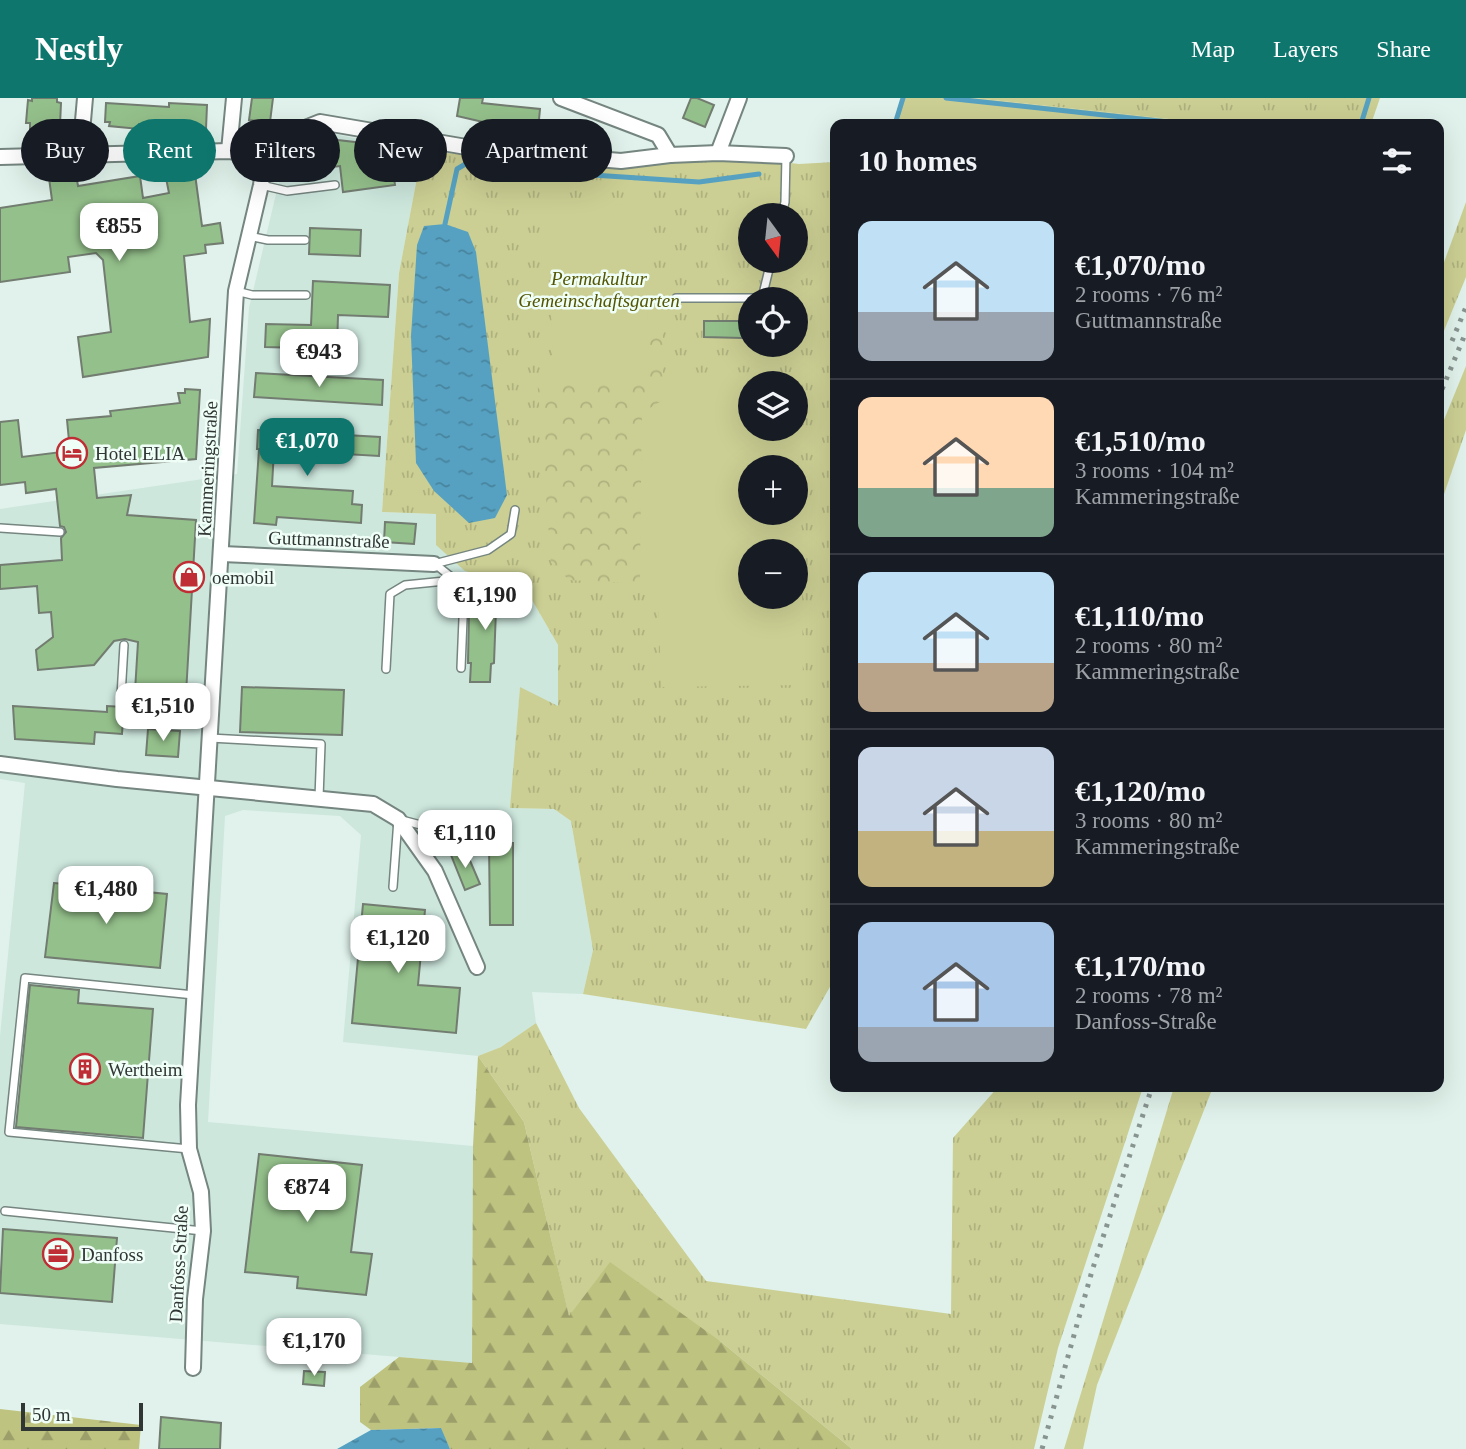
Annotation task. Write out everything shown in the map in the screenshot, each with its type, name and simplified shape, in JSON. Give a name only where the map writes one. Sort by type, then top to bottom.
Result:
[{"type":"street","points":[[83,119],[85,98]]},
{"type":"street","points":[[109,154],[229,151],[234,98]]},
{"type":"street","points":[[561,98],[658,135],[670,155]]},
{"type":"street","points":[[718,153],[738,98]]},
{"type":"street","points":[[340,125],[478,149],[621,161],[718,153],[786,156]]},
{"type":"street","points":[[0,157],[21,156]]},
{"type":"street","name":"Kammeringstraße","points":[[206,787],[236,291],[261,182]]},
{"type":"street","name":"Guttmannstraße","points":[[222,554],[434,564]]},
{"type":"street","points":[[0,764],[373,804],[398,819],[435,871],[477,967]]},
{"type":"street","name":"Danfoss-Straße","points":[[193,1368],[195,1299],[203,1231],[201,1192],[189,1149],[188,1105],[206,787]]},
{"type":"lane","points":[[785,203],[786,156]]},
{"type":"lane","points":[[261,185],[287,191],[335,185]]},
{"type":"lane","points":[[249,236],[268,240],[305,240]]},
{"type":"lane","points":[[676,298],[762,298],[768,273]]},
{"type":"lane","points":[[236,291],[253,295],[306,295]]},
{"type":"lane","points":[[434,564],[488,550],[511,534],[515,510]]},
{"type":"lane","points":[[0,528],[60,532]]},
{"type":"lane","points":[[434,564],[456,580],[464,594],[461,668]]},
{"type":"lane","points":[[386,669],[390,594],[405,585],[445,581],[448,575]]},
{"type":"lane","points":[[124,645],[121,696],[212,702]]},
{"type":"lane","points":[[210,738],[321,744],[319,799]]},
{"type":"lane","points":[[393,887],[398,819],[432,828],[505,834]]},
{"type":"lane","points":[[189,1149],[9,1132],[25,978],[194,995]]},
{"type":"lane","points":[[5,1211],[203,1231]]},
{"type":"shaded area","points":[[340,135],[354,138],[354,182],[416,182],[399,273],[382,512],[436,514],[465,571],[525,588],[558,645],[559,707],[520,688],[511,808],[554,809],[571,821],[593,950],[583,994],[532,992],[536,1023],[501,1047],[478,1056],[343,1042],[361,835],[340,816],[243,810],[225,816],[208,1122],[473,1146],[472,1363],[0,1324],[0,1036],[25,783],[0,779],[0,509],[237,474],[249,308],[279,182],[340,182]]},
{"type":"green space","points":[[901,98],[973,98],[1169,119],[895,119]]},
{"type":"green space","points":[[973,98],[1380,98],[1373,119],[1169,119]]},
{"type":"green space","points":[[447,153],[461,154],[461,182],[612,182],[612,166],[636,168],[671,162],[755,159],[799,164],[830,162],[830,987],[806,1029],[583,994],[593,950],[571,821],[554,809],[510,808],[520,687],[558,706],[558,645],[525,588],[465,571],[436,545],[436,514],[382,512],[399,273],[416,182],[447,182]]},
{"type":"green space","points":[[1466,202],[1466,277],[1444,331],[1444,262]]},
{"type":"green space","name":"Permakultur Gemeinschaftsgarten","points":[[546,203],[646,205],[649,378],[554,377]]},
{"type":"green space","points":[[650,320],[663,320],[663,400],[642,414],[640,584],[569,580],[551,562],[537,377],[649,378]]},
{"type":"green space","points":[[1466,366],[1466,430],[1444,494],[1444,420]]},
{"type":"green space","points":[[738,372],[738,441],[801,441],[801,455],[738,455],[738,525],[801,525],[802,539],[738,539],[738,609],[802,609],[803,685],[661,687],[658,584],[640,584],[642,413],[663,400],[663,373]]},
{"type":"green space","points":[[536,1023],[579,1108],[706,1281],[951,1314],[953,1138],[994,1092],[1141,1092],[1058,1348],[1034,1449],[852,1449],[720,1341],[569,1317],[524,1122],[478,1056],[501,1047]]},
{"type":"green space","points":[[478,1056],[524,1122],[569,1316],[610,1262],[720,1341],[852,1449],[450,1449],[440,1428],[371,1430],[360,1422],[360,1387],[399,1357],[472,1363],[473,1146]]},
{"type":"green space","points":[[1172,1092],[1211,1092],[1097,1385],[1083,1449],[1064,1449]]},
{"type":"green space","points":[[0,1409],[141,1425],[139,1449],[0,1449]]},
{"type":"water","points":[[445,224],[468,232],[476,252],[507,495],[495,518],[469,523],[434,491],[416,463],[411,336],[417,245],[424,226]]},
{"type":"water","points":[[441,1428],[450,1449],[337,1449],[371,1430]]},
{"type":"building","points":[[32,98],[57,98],[57,102],[61,103],[60,119],[26,119],[28,100],[32,101]]},
{"type":"building","points":[[252,98],[273,98],[270,119],[249,119]]},
{"type":"building","points":[[460,98],[483,98],[482,103],[540,109],[539,119],[470,119],[457,116]]},
{"type":"building","points":[[691,98],[714,105],[705,127],[683,118]]},
{"type":"building","points":[[106,103],[169,107],[169,103],[207,105],[206,119],[123,119],[123,127],[109,126],[109,119],[105,119]]},
{"type":"building","points":[[340,140],[354,142],[354,182],[395,182],[395,185],[343,192]]},
{"type":"building","points":[[123,179],[123,182],[141,182],[143,198],[169,193],[167,182],[196,182],[202,226],[220,223],[223,243],[205,245],[206,253],[184,256],[190,322],[210,319],[208,357],[83,377],[78,337],[111,332],[103,260],[96,253],[68,257],[70,272],[0,282],[0,208],[52,200],[50,182],[77,182],[78,186]]},
{"type":"building","points":[[310,228],[361,230],[360,256],[309,254]]},
{"type":"building","points":[[313,281],[390,285],[388,317],[338,315],[337,349],[265,347],[266,324],[311,325]]},
{"type":"building","points":[[704,321],[738,321],[738,338],[704,337]]},
{"type":"building","points":[[256,373],[383,380],[382,405],[254,397]]},
{"type":"building","points":[[185,389],[200,390],[196,459],[94,468],[97,498],[131,495],[127,515],[196,520],[186,694],[135,691],[138,642],[125,639],[114,641],[94,665],[38,670],[36,650],[53,637],[51,612],[39,613],[37,586],[0,589],[0,565],[62,560],[61,538],[66,532],[64,527],[60,526],[56,489],[26,493],[25,482],[0,485],[0,422],[18,420],[22,457],[70,451],[67,420],[111,416],[110,411],[180,403],[178,393],[185,393]]},
{"type":"building","points":[[258,430],[380,437],[379,456],[328,453],[328,458],[308,457],[309,452],[274,450],[272,486],[353,491],[352,504],[362,505],[361,523],[277,517],[276,525],[254,523]]},
{"type":"building","points":[[385,522],[416,524],[414,544],[384,542]]},
{"type":"building","points":[[483,586],[511,587],[510,609],[496,609],[494,663],[491,664],[490,682],[470,682],[469,613],[476,613],[476,606],[482,606]]},
{"type":"building","points":[[242,687],[344,690],[342,735],[240,732]]},
{"type":"building","points":[[13,706],[107,712],[107,706],[124,707],[122,734],[95,732],[94,744],[15,739]]},
{"type":"building","points":[[148,729],[180,731],[178,757],[146,755]]},
{"type":"building","points":[[489,843],[513,843],[513,925],[490,925]]},
{"type":"building","points":[[465,849],[480,884],[465,890],[451,855]]},
{"type":"building","points":[[54,883],[167,894],[160,968],[45,957]]},
{"type":"building","points":[[363,904],[425,910],[418,985],[460,988],[456,1033],[352,1023]]},
{"type":"building","name":"Wertheim","points":[[30,985],[79,990],[78,1003],[153,1009],[143,1138],[16,1127]]},
{"type":"building","points":[[259,1154],[362,1165],[351,1252],[372,1254],[366,1295],[297,1288],[298,1277],[245,1272]]},
{"type":"building","name":"Danfoss","points":[[3,1229],[117,1238],[112,1302],[0,1293]]},
{"type":"building","points":[[304,1371],[325,1372],[324,1386],[303,1384]]},
{"type":"building","points":[[161,1417],[221,1423],[220,1449],[159,1449]]},
{"type":"waterway","points":[[897,119],[903,98]]},
{"type":"waterway","points":[[946,98],[1141,119]]},
{"type":"waterway","points":[[1363,119],[1369,98]]},
{"type":"waterway","points":[[445,224],[457,169],[474,159],[532,171],[699,182],[759,174]]},
{"type":"railway","points":[[1452,341],[1466,307]]},
{"type":"railway","points":[[1444,385],[1466,332]]},
{"type":"railway","points":[[1042,1449],[1092,1271],[1150,1092]]},
{"type":"place","name":"Hotel ELIA","points":[[72,453]]},
{"type":"place","name":"oemobil","points":[[189,577]]},
{"type":"place","name":"Wertheim","points":[[85,1069]]},
{"type":"place","name":"Danfoss","points":[[58,1254]]}]
